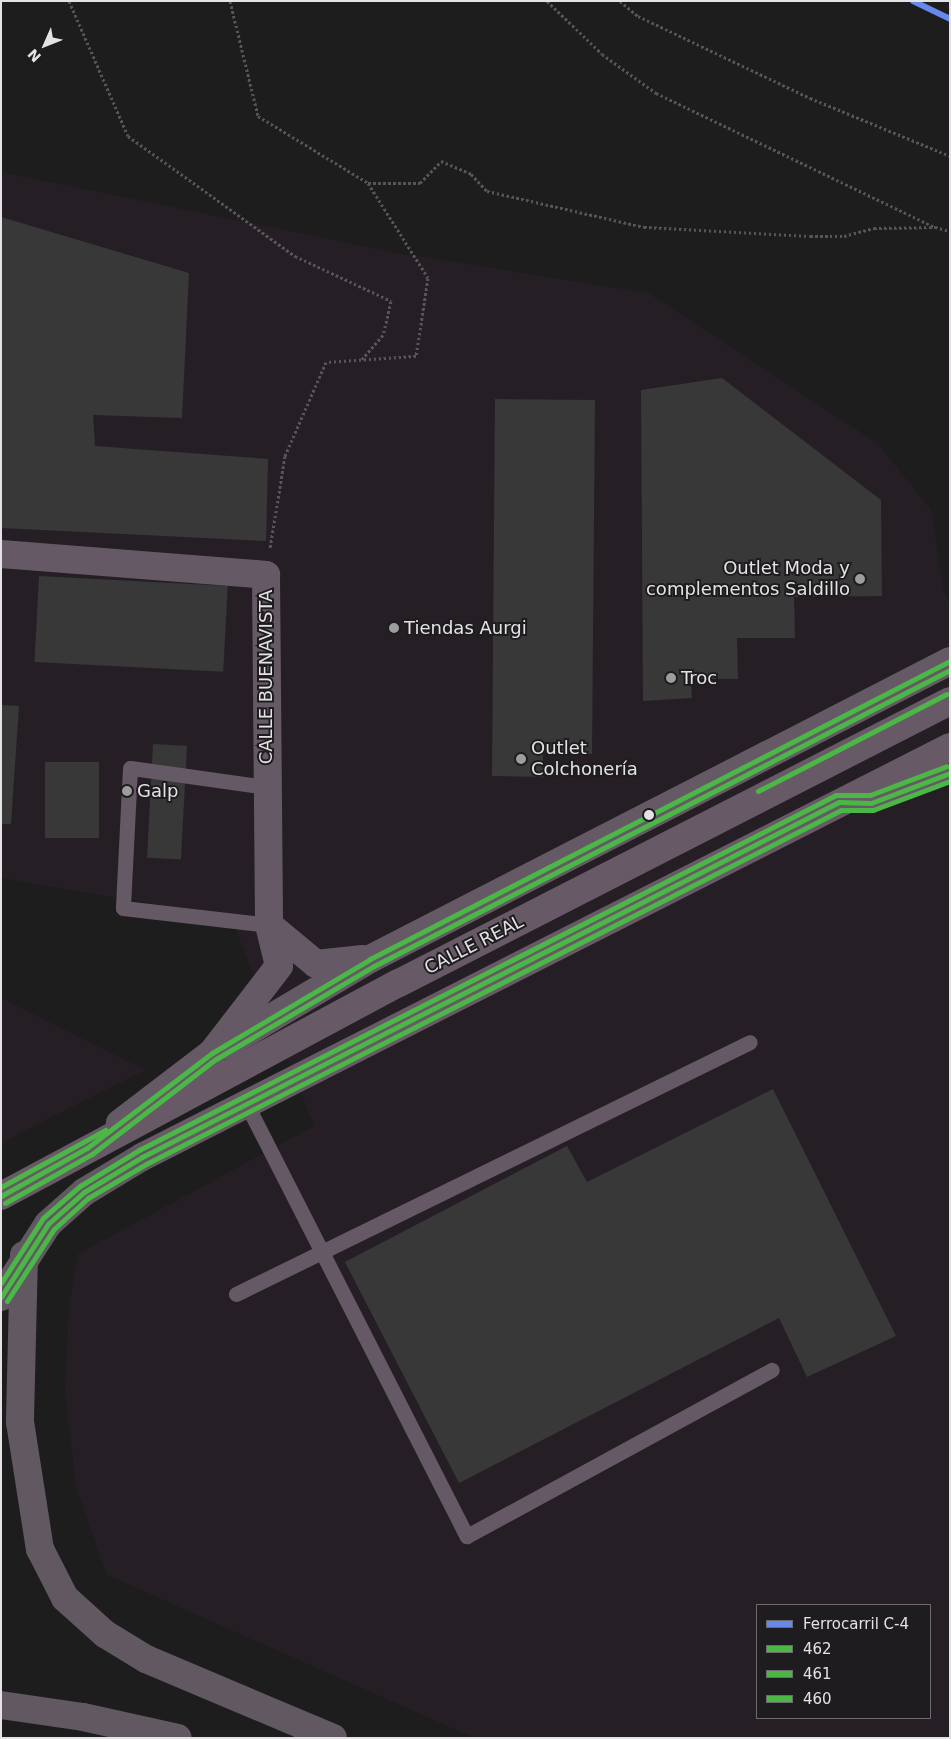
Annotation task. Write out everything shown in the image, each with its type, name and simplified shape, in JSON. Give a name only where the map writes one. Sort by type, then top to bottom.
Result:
[{"type":"highway","points":[[1,1297],[24,1255],[48,1224],[84,1192],[142,1157]]},
{"type":"highway","points":[[24,1255],[20,1422],[40,1549],[65,1598],[105,1634],[146,1659],[333,1738]]},
{"type":"highway","points":[[1,1706],[83,1717],[178,1738]]},
{"type":"main road","name":"CALLE REAL","points":[[1,1196],[87,1148],[950,701]]},
{"type":"main road","points":[[142,1157],[950,747]]},
{"type":"street","name":"CALLE BUENAVISTA","points":[[1,554],[266,575],[266,787],[269,925],[279,966],[212,1054],[87,1148]]},
{"type":"street","points":[[212,1054],[370,959],[950,661]]},
{"type":"street","points":[[269,925],[316,964],[370,959]]},
{"type":"lane","points":[[266,787],[130,768],[122,908],[269,925]]},
{"type":"lane","points":[[839,802],[871,803],[950,773]]},
{"type":"lane","points":[[236,1294],[750,1042]]},
{"type":"lane","points":[[247,1105],[467,1536],[772,1370]]},
{"type":"path","points":[[69,1],[128,136],[295,256],[391,301],[383,335],[362,359]]},
{"type":"path","points":[[230,1],[258,116],[368,183],[428,278],[416,356],[326,362],[285,456],[266,575]]},
{"type":"path","points":[[547,1],[602,54],[656,93],[935,227],[950,231]]},
{"type":"path","points":[[620,1],[638,16],[810,98],[950,156]]},
{"type":"path","points":[[368,183],[420,183],[441,161],[471,174],[487,191],[644,227],[844,236],[874,228],[935,227]]},
{"type":"shaded area","points":[[1,172],[397,253],[648,293],[877,443],[931,510],[944,593],[950,602],[950,1738],[474,1738],[107,1575],[76,1487],[65,1391],[69,1306],[78,1254],[314,1126],[231,917],[1,878]]},
{"type":"shaded area","points":[[1,998],[145,1070],[1,1143]]},
{"type":"building","points":[[1,217],[189,273],[182,418],[93,415],[95,446],[268,459],[266,541],[1,528]]},
{"type":"building","points":[[722,378],[881,500],[882,596],[794,597],[795,638],[737,638],[738,679],[691,679],[692,698],[643,701],[641,390]]},
{"type":"building","points":[[495,399],[595,400],[592,754],[543,753],[543,777],[492,776]]},
{"type":"building","points":[[39,576],[228,586],[223,672],[34,662]]},
{"type":"building","points":[[1,705],[19,706],[11,824],[1,824]]},
{"type":"building","points":[[153,744],[187,746],[181,860],[147,858]]},
{"type":"building","points":[[45,762],[99,762],[99,838],[45,838]]},
{"type":"building","points":[[773,1089],[896,1336],[807,1377],[779,1318],[459,1483],[345,1262],[567,1146],[587,1182]]},
{"type":"rail line","name":"C-4","points":[[913,1],[950,19]]},
{"type":"transit line","name":"462","points":[[1,1196],[87,1148],[212,1053],[370,959],[950,661]]},
{"type":"transit line","name":"461","points":[[5,1203],[92,1154],[216,1059],[374,966],[950,670]]},
{"type":"transit line","name":"460","points":[[758,791],[947,694]]},
{"type":"transit line","name":"460","points":[[1,1283],[43,1218],[80,1186],[139,1150],[836,795],[870,795],[947,766]]},
{"type":"transit line","name":"462","points":[[1,1297],[48,1224],[84,1192],[142,1157],[839,802],[871,803],[950,773]]},
{"type":"transit line","name":"461","points":[[7,1301],[54,1229],[88,1198],[146,1164],[841,810],[873,810],[950,781]]},
{"type":"transit line","name":"460","points":[[1,1187],[105,1130]]},
{"type":"place","name":"Outlet Moda y complementos Saldillo","points":[[860,579]]},
{"type":"place","name":"Tiendas Aurgi","points":[[394,628]]},
{"type":"place","name":"Troc","points":[[671,678]]},
{"type":"place","name":"Outlet Colchonería","points":[[521,759]]},
{"type":"place","name":"Galp","points":[[127,791]]}]
